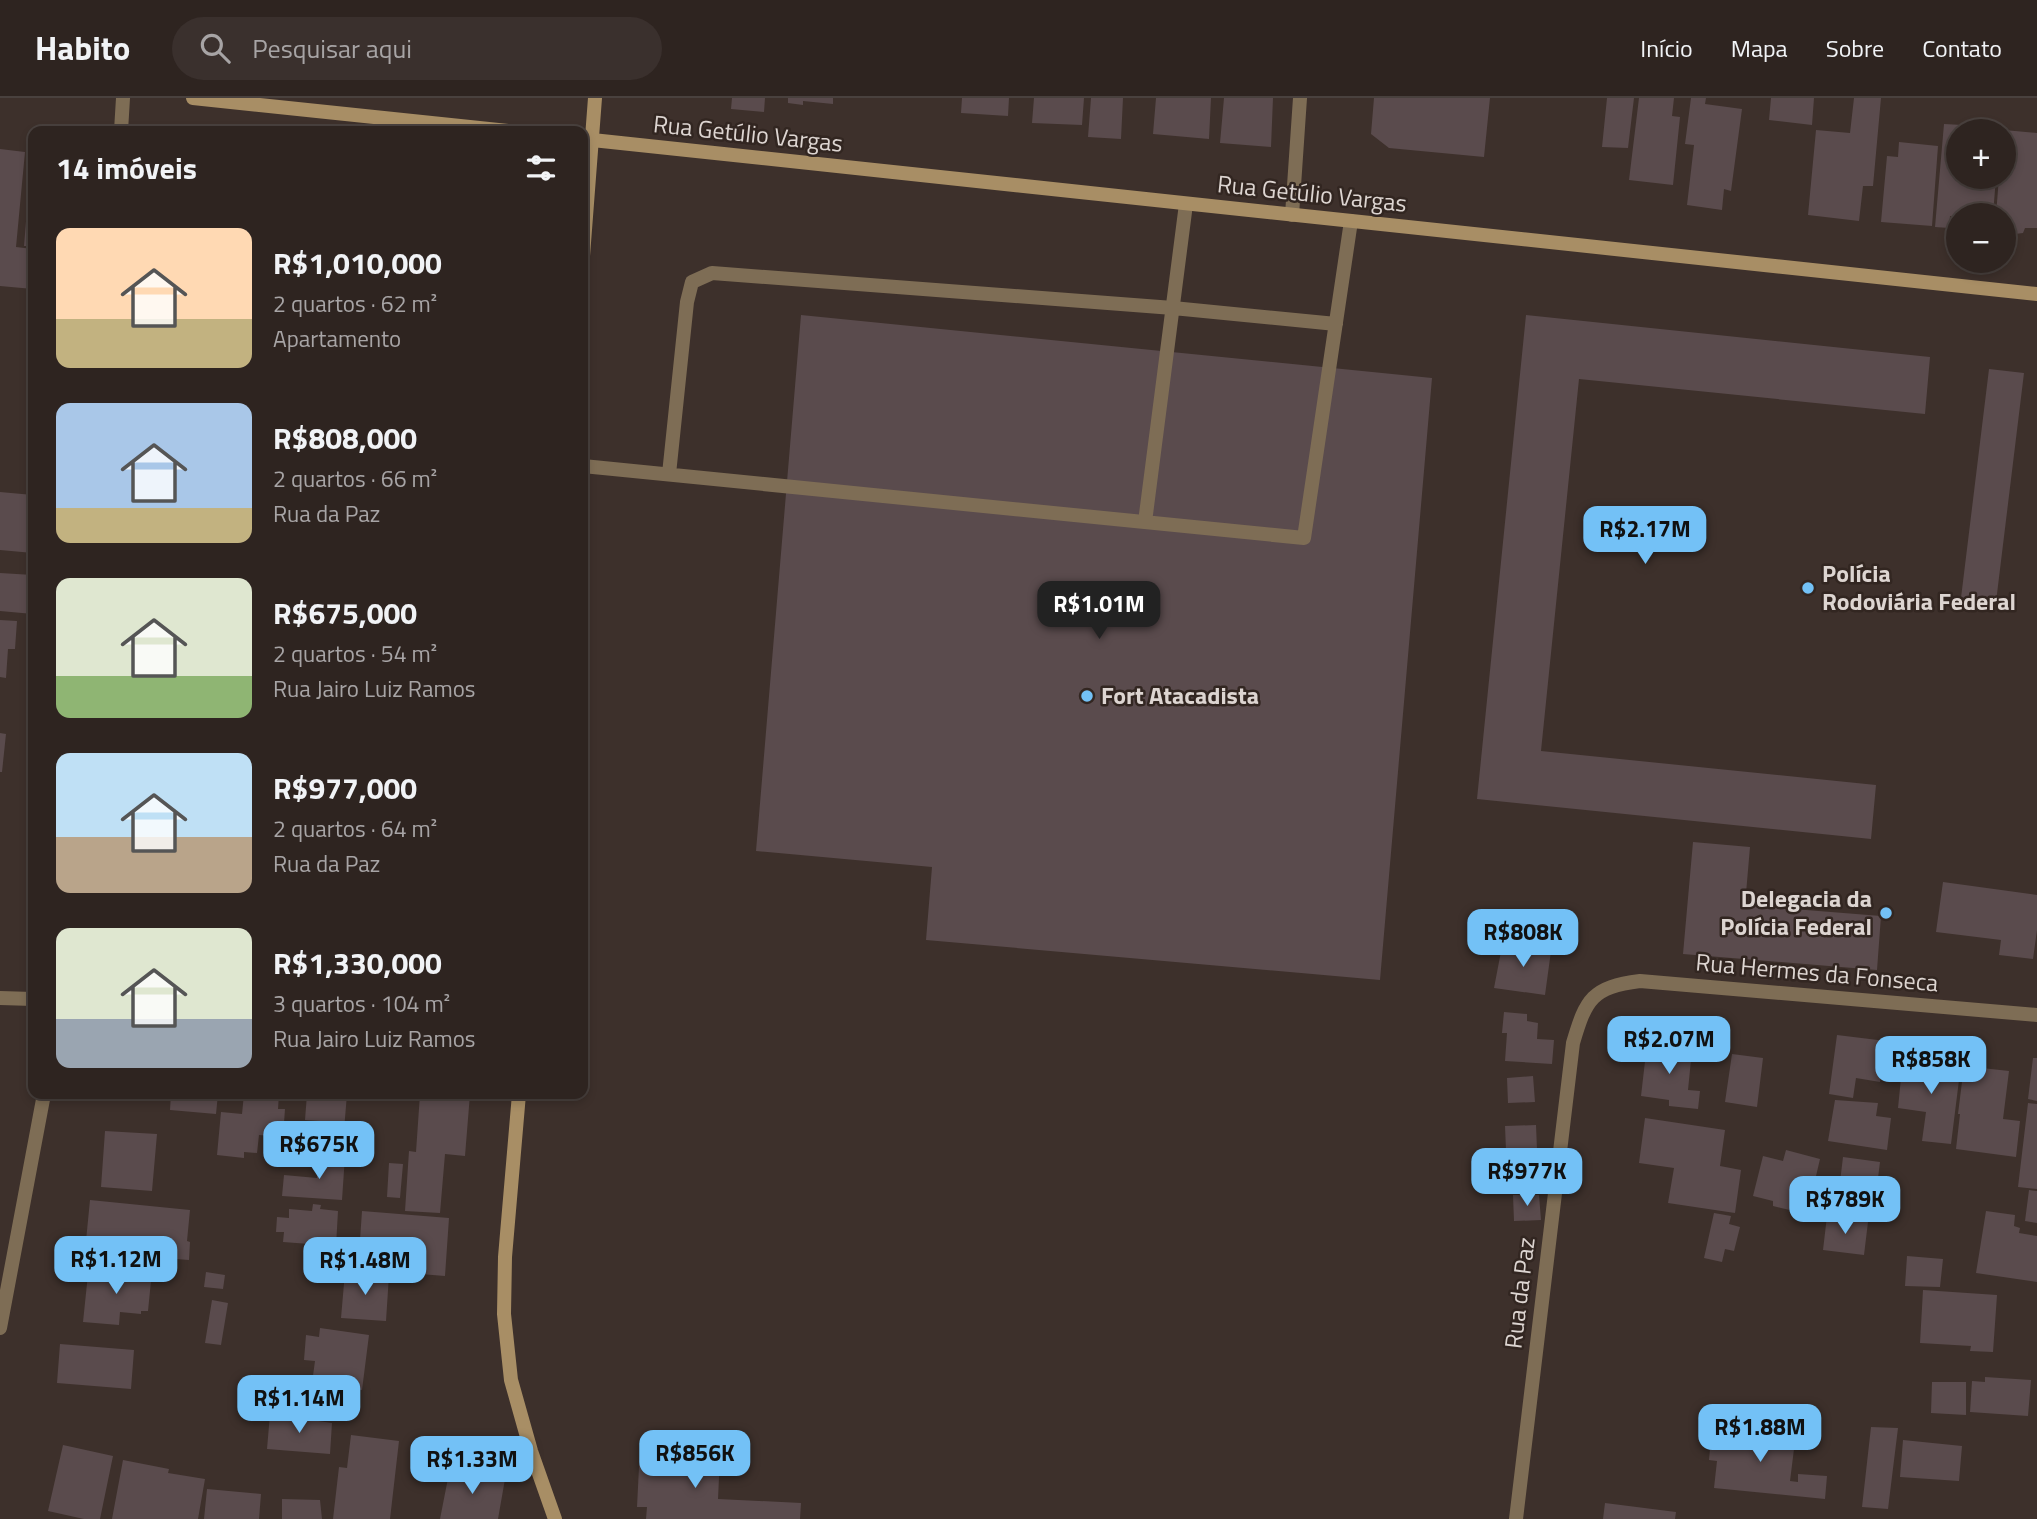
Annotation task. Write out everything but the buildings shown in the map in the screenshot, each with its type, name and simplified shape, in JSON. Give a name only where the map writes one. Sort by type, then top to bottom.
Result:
[{"type":"street","points":[[121,126],[123,98]]},
{"type":"street","points":[[193,98],[460,126]]},
{"type":"street","points":[[588,135],[595,98]]},
{"type":"street","points":[[1292,215],[1300,98]]},
{"type":"street","name":"Rua Getúlio Vargas","points":[[588,140],[2037,294]]},
{"type":"street","points":[[1145,522],[1186,204]]},
{"type":"street","points":[[588,466],[1304,538],[1352,221]]},
{"type":"street","points":[[669,474],[687,302],[692,282],[712,273],[1173,308],[1336,324]]},
{"type":"street","name":"Rua Hermes da Fonseca","points":[[1595,994],[1615,984],[1640,981],[2037,1015]]},
{"type":"street","name":"Rua da Paz","points":[[1516,1519],[1573,1043],[1582,1013],[1595,994]]},
{"type":"street","points":[[0,998],[28,999]]},
{"type":"street","points":[[0,1328],[43,1099]]},
{"type":"street","points":[[519,1099],[505,1257],[504,1314],[511,1380],[531,1451],[555,1519]]},
{"type":"place","name":"Polícia Rodoviária Federal","points":[[1808,588]]},
{"type":"place","name":"Fort Atacadista","points":[[1087,696]]},
{"type":"place","name":"Delegacia da Polícia Federal","points":[[1886,913]]}]
